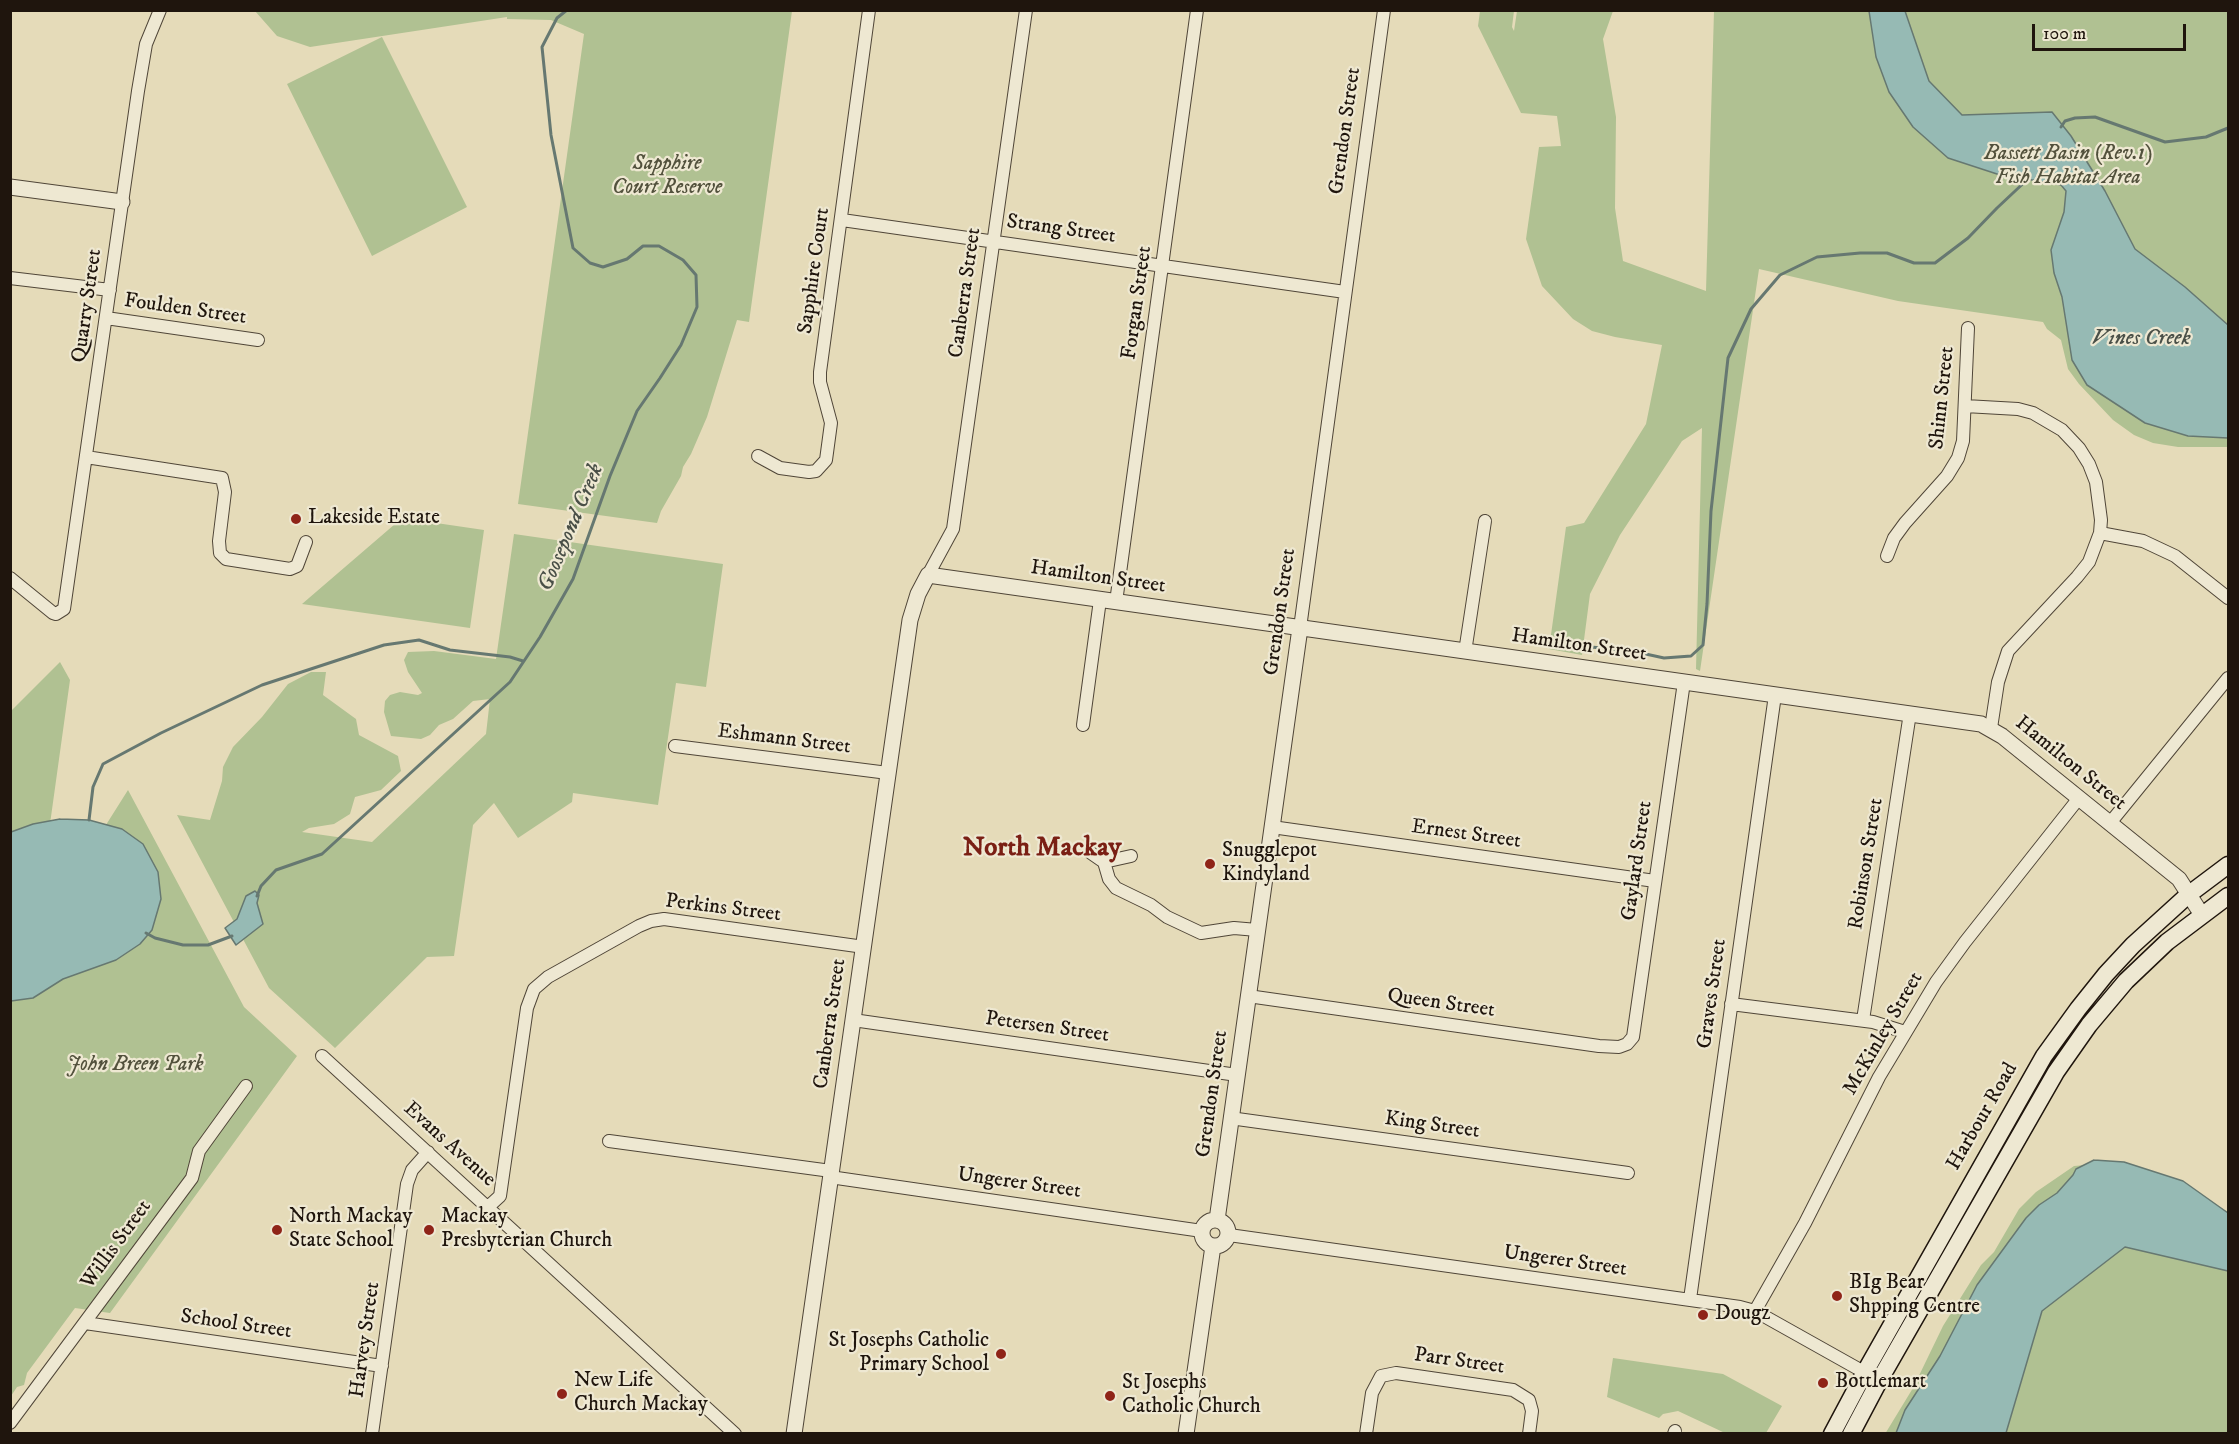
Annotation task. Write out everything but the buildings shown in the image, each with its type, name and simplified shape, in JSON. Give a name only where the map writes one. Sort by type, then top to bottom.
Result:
[{"type":"main road","name":"Harbour Road","points":[[1851,1434],[1872,1376],[2044,1056],[2106,974],[2188,895],[2229,865]]},
{"type":"main road","name":"Harbour Road","points":[[1832,1434],[1872,1376],[2056,1072],[2089,1025],[2126,981],[2159,950],[2229,896]]},
{"type":"street","name":"Quarry Street","points":[[13,584],[56,614],[64,609],[146,44],[160,10]]},
{"type":"street","name":"Sapphire Court","points":[[759,456],[780,468],[809,472],[816,471],[826,460],[831,423],[820,382],[820,372],[869,10]]},
{"type":"street","name":"Canberra Street","points":[[794,1434],[910,620],[916,599],[953,529],[1026,10]]},
{"type":"street","name":"Forgan Street","points":[[1116,602],[1197,10]]},
{"type":"street","name":"Grendon Street","points":[[1217,1220],[1384,10]]},
{"type":"street","points":[[10,187],[122,202]]},
{"type":"street","name":"Strang Street","points":[[842,220],[1345,291]]},
{"type":"street","points":[[10,278],[110,290]]},
{"type":"street","name":"Foulden Street","points":[[106,318],[258,340]]},
{"type":"street","name":"Shinn Street","points":[[1887,556],[1894,538],[1947,476],[1958,458],[1963,441],[1968,328]]},
{"type":"street","points":[[1965,406],[2018,409],[2033,413],[2062,430],[2079,448],[2096,482],[2101,520],[2100,533],[2089,562],[2008,651],[1998,682],[1991,728]]},
{"type":"street","points":[[87,458],[222,478],[225,492],[219,541],[220,553],[226,560],[290,569],[297,566],[306,542]]},
{"type":"street","points":[[1465,652],[1485,521]]},
{"type":"street","points":[[2100,533],[2143,541],[2175,556],[2229,598]]},
{"type":"street","name":"Hamilton Street","points":[[928,575],[1981,724],[1991,728],[2179,879],[2202,915]]},
{"type":"street","points":[[1083,724],[1100,600]]},
{"type":"street","points":[[2110,823],[2229,678]]},
{"type":"street","name":"Gaylard Street","points":[[1627,1044],[1633,1036],[1684,682]]},
{"type":"street","name":"Graves Street","points":[[1690,1299],[1775,694]]},
{"type":"street","name":"Robinson Street","points":[[1863,1020],[1910,713]]},
{"type":"street","name":"Eshmann Street","points":[[675,746],[888,773]]},
{"type":"street","name":"McKinley Street","points":[[1755,1311],[1805,1223],[1879,1077],[1936,982],[2079,798]]},
{"type":"street","name":"Ernest Street","points":[[1272,827],[1655,882]]},
{"type":"street","points":[[1091,853],[1104,862],[1109,879],[1116,888],[1151,905],[1167,917],[1192,930],[1202,933],[1234,928],[1257,930]]},
{"type":"street","points":[[1104,862],[1131,856]]},
{"type":"street","name":"Perkins Street","points":[[488,1207],[500,1196],[527,1008],[534,989],[548,977],[639,926],[664,919],[864,947]]},
{"type":"street","name":"Queen Street","points":[[1248,996],[1599,1046],[1619,1047],[1627,1044]]},
{"type":"street","points":[[1731,1004],[1863,1020],[1905,1032]]},
{"type":"street","name":"Petersen Street","points":[[853,1020],[1237,1075]]},
{"type":"street","name":"Evans Avenue","points":[[322,1056],[735,1434]]},
{"type":"street","name":"Willis Street","points":[[10,1423],[194,1174],[199,1151],[246,1086]]},
{"type":"street","name":"King Street","points":[[1230,1118],[1628,1173]]},
{"type":"street","name":"Ungerer Street","points":[[609,1141],[1202,1231]]},
{"type":"street","name":"Harvey Street","points":[[372,1434],[407,1184],[412,1170],[428,1152]]},
{"type":"street","points":[[1217,1220],[1225,1223],[1229,1234],[1225,1242],[1213,1246],[1204,1239],[1202,1231],[1209,1221],[1217,1220]]},
{"type":"street","name":"Ungerer Street","points":[[1229,1234],[1690,1299],[1755,1311],[1872,1376]]},
{"type":"street","points":[[1186,1434],[1213,1246]]},
{"type":"street","name":"School Street","points":[[85,1323],[382,1366]]},
{"type":"street","name":"Parr Street","points":[[1366,1434],[1372,1393],[1381,1376],[1396,1373],[1513,1390],[1524,1395],[1532,1411],[1529,1434]]},
{"type":"green space","name":"Sapphire Court Reserve","points":[[255,11],[792,11],[749,322],[737,320],[707,417],[657,523],[518,504],[584,34],[551,20],[507,19],[507,17],[310,47],[277,36]]},
{"type":"green space","name":"Bassett Basin (Rev.1) Fish Habitat Area","points":[[1480,11],[1514,11],[1512,27],[1514,31],[1517,11],[1613,11],[1603,39],[1616,117],[1615,208],[1623,261],[1706,291],[1714,11],[2228,11],[2228,447],[2178,447],[2153,443],[2134,435],[2113,420],[2079,384],[2068,369],[2061,340],[2047,329],[2043,322],[1898,301],[1759,269],[1700,671],[1696,669],[1702,428],[1682,441],[1620,535],[1590,594],[1582,655],[1549,649],[1566,527],[1584,523],[1646,424],[1662,345],[1592,331],[1573,319],[1542,286],[1526,239],[1539,147],[1561,146],[1557,116],[1521,113],[1478,26]]},
{"type":"green space","points":[[382,37],[467,207],[372,256],[287,84]]},
{"type":"green space","points":[[402,518],[484,530],[470,628],[302,604]]},
{"type":"green space","points":[[514,534],[723,564],[706,687],[676,683],[658,805],[573,793],[572,802],[518,838],[494,803],[473,825],[454,956],[427,957],[335,1048],[269,988],[177,815],[210,820],[222,781],[223,767],[233,747],[262,717],[288,684],[311,672],[326,672],[323,695],[356,719],[359,735],[398,756],[401,771],[381,790],[355,797],[350,814],[334,824],[309,828],[302,832],[372,842],[486,734],[490,699],[473,701],[453,719],[439,725],[430,735],[421,739],[391,736],[384,712],[385,701],[390,695],[400,692],[418,695],[422,693],[408,672],[404,660],[408,652],[434,651],[496,659]]},
{"type":"green space","name":"John Breen Park","points":[[60,662],[70,680],[34,939],[128,790],[244,1007],[297,1056],[110,1313],[75,1308],[27,1373],[24,1385],[17,1387],[11,1396],[11,711]]},
{"type":"green space","points":[[2098,1164],[2209,1200],[2228,1212],[2228,1433],[1885,1434],[1913,1388],[1943,1326],[1981,1265],[1994,1252],[2019,1209],[2036,1192],[2074,1166]]},
{"type":"green space","points":[[1613,1358],[1723,1374],[1782,1406],[1766,1433],[1725,1433],[1678,1411],[1663,1414],[1659,1418],[1607,1397]]},
{"type":"water","name":"Vines Creek","points":[[1869,11],[1905,11],[1929,81],[1962,115],[2052,112],[2071,136],[2105,191],[2135,249],[2185,287],[2228,325],[2228,438],[2188,436],[2145,423],[2087,385],[2072,360],[2062,297],[2054,273],[2051,250],[2064,212],[2066,191],[2061,185],[1997,174],[1948,158],[1913,127],[1889,92],[1876,57]]},
{"type":"water","points":[[60,819],[89,820],[122,829],[143,844],[158,872],[161,899],[152,930],[140,944],[116,960],[63,979],[33,998],[11,1001],[11,832],[33,824]]},
{"type":"water","points":[[255,891],[259,895],[257,903],[263,924],[236,945],[225,928],[237,919],[246,896]]},
{"type":"water","points":[[2094,1160],[2124,1162],[2183,1181],[2228,1213],[2228,1271],[2125,1247],[2042,1311],[2006,1433],[1896,1433],[1905,1410],[1940,1356],[1977,1285],[2026,1218],[2039,1205],[2057,1193],[2076,1169]]},
{"type":"waterway","name":"Goosepond Creek","points":[[257,896],[261,886],[276,870],[322,854],[510,682],[540,637],[573,579],[610,476],[637,411],[681,345],[697,307],[696,275],[683,260],[659,246],[643,246],[627,259],[603,267],[590,263],[573,248],[551,135],[542,47],[557,18],[567,10]]},
{"type":"waterway","name":"Vines Creek","points":[[2061,127],[2065,121],[2075,118],[2095,117],[2165,142],[2206,137],[2228,128]]},
{"type":"waterway","points":[[1591,647],[1632,651],[1664,658],[1691,656],[1703,645],[1711,511],[1728,358],[1751,309],[1780,275],[1817,257],[1860,253],[1887,253],[1914,263],[1935,263],[1968,238],[2030,177]]},
{"type":"waterway","points":[[89,820],[93,787],[103,764],[161,733],[262,685],[384,645],[419,640],[450,650],[510,657],[523,661]]},
{"type":"waterway","name":"Goosepond Creek","points":[[146,933],[155,938],[183,945],[208,945],[232,936]]},
{"type":"place","name":"Lakeside Estate","points":[[296,519]]},
{"type":"place","name":"Snugglepot Kindyland","points":[[1210,864]]},
{"type":"place","name":"North Mackay State School","points":[[277,1230]]},
{"type":"place","name":"Mackay Presbyterian Church","points":[[429,1230]]},
{"type":"place","name":"BIg Bear Shpping Centre","points":[[1837,1296]]},
{"type":"place","name":"Dougz","points":[[1703,1315]]},
{"type":"place","name":"St Josephs Catholic Primary School","points":[[1001,1354]]},
{"type":"place","name":"Bottlemart","points":[[1823,1383]]},
{"type":"place","name":"New Life Church Mackay","points":[[562,1394]]},
{"type":"place","name":"St Josephs Catholic Church","points":[[1110,1396]]},
{"type":"district","name":"North Mackay","points":[[1042,849]]}]
